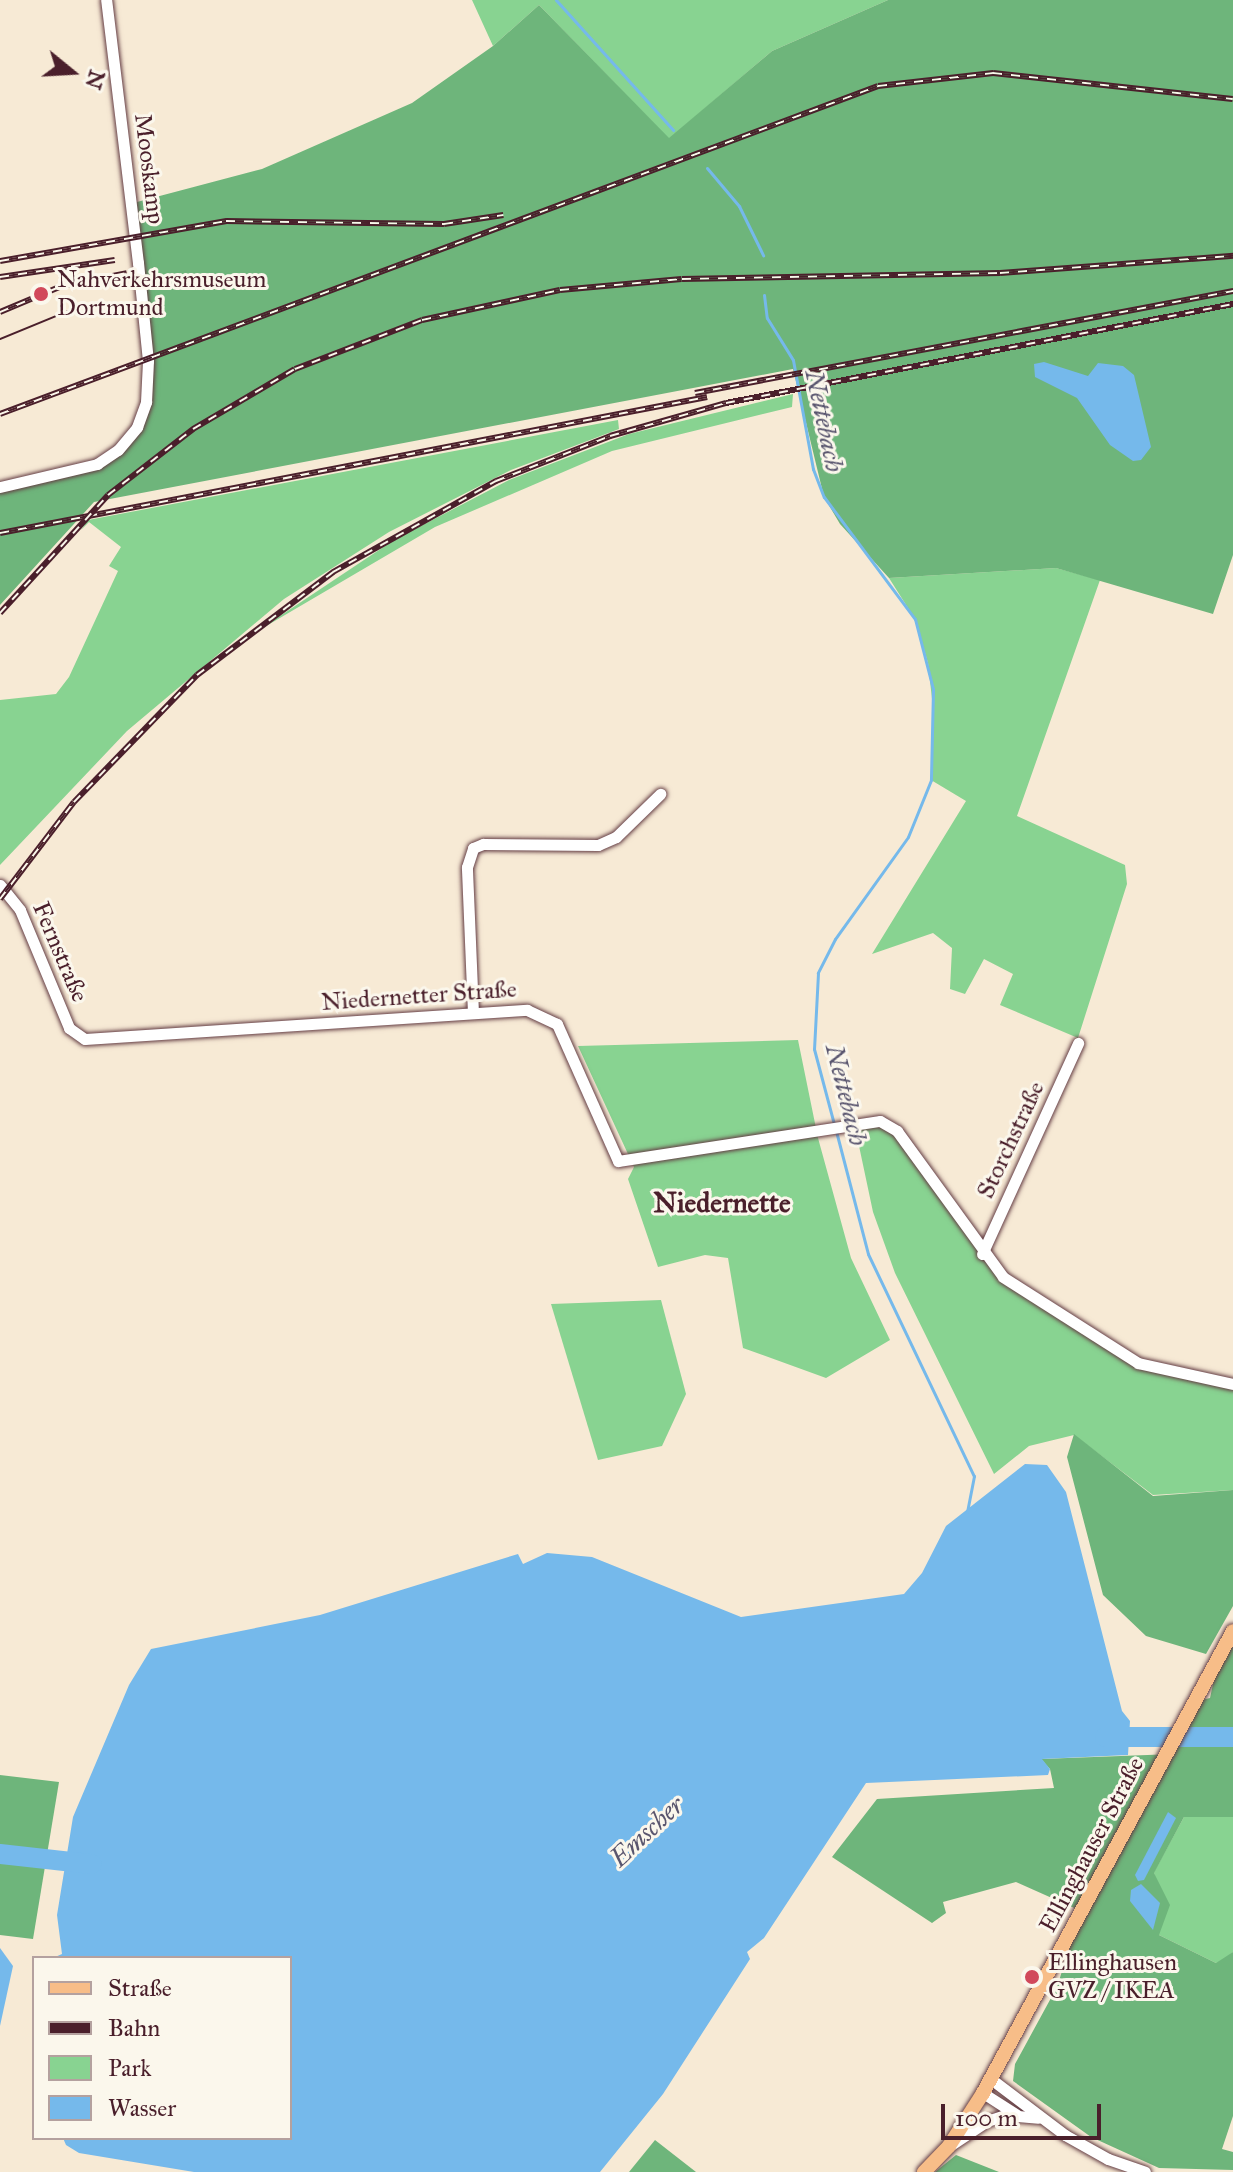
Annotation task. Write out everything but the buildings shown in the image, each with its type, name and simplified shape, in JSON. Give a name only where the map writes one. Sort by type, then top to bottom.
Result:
[{"type":"main road","name":"Ellinghauser Straße","points":[[924,2172],[949,2146],[991,2079],[1233,1631]]},
{"type":"street","name":"Mooskamp","points":[[0,487],[97,464],[118,450],[137,427],[146,402],[148,361],[135,229],[106,0]]},
{"type":"street","points":[[473,1013],[467,867],[473,848],[598,845],[616,837],[660,794]]},
{"type":"street","name":"Fernstraße","points":[[0,885],[20,910],[62,1013],[79,1037]]},
{"type":"street","name":"Niedernetter Straße","points":[[79,1037],[94,1040],[527,1010],[557,1024],[618,1161],[821,1127],[880,1121],[897,1131],[982,1254],[1003,1277],[1138,1363],[1233,1384]]},
{"type":"street","name":"Storchstraße","points":[[982,1254],[1078,1043]]},
{"type":"street","name":"Ellinghauser Straße","points":[[991,2079],[1030,2106],[1038,2118],[1108,2159],[1145,2172]]},
{"type":"street","name":"Ellinghauser Straße","points":[[983,2093],[1020,2117]]},
{"type":"street","name":"Ellinghauser Straße","points":[[949,2146],[987,2121],[1038,2118]]},
{"type":"green space","points":[[472,0],[888,0],[772,51],[669,139],[539,5],[493,46]]},
{"type":"green space","points":[[888,0],[1233,0],[1233,555],[1213,614],[1056,568],[889,578],[840,524],[824,497],[793,369],[94,502],[0,605],[0,487],[70,472],[118,450],[141,431],[150,403],[137,202],[262,169],[412,103],[493,46],[539,5],[669,138],[772,51]]},
{"type":"green space","points":[[793,394],[792,407],[612,451],[435,527],[256,632],[394,540],[509,480],[629,434]]},
{"type":"green space","points":[[618,420],[619,429],[511,470],[389,532],[284,599],[127,731],[0,865],[0,700],[56,694],[69,677],[118,571],[109,566],[121,547],[89,522],[81,530],[88,520]]},
{"type":"green space","points":[[1056,568],[1100,580],[1017,816],[1125,865],[1127,884],[1078,1038],[1000,1005],[1013,974],[984,959],[965,994],[950,989],[952,948],[933,933],[872,954],[966,801],[931,780],[934,717],[928,663],[915,619],[889,578]]},
{"type":"green space","points":[[798,1040],[818,1138],[851,1258],[890,1340],[826,1378],[743,1348],[728,1258],[705,1255],[658,1267],[628,1179],[634,1167],[578,1046]]},
{"type":"green space","points":[[863,1121],[897,1131],[993,1269],[1120,1354],[1233,1384],[1233,1490],[1153,1495],[1074,1435],[1029,1446],[994,1474],[895,1273],[873,1212],[855,1127]]},
{"type":"green space","points":[[661,1300],[686,1394],[662,1446],[598,1460],[551,1304]]},
{"type":"green space","points":[[1074,1434],[1153,1496],[1233,1490],[1233,1606],[1206,1654],[1146,1636],[1103,1595],[1067,1457]]},
{"type":"green space","points":[[1233,1632],[1233,1817],[1184,1817],[1154,1873],[1170,1905],[1159,1935],[1216,1963],[1233,1952],[1233,2116],[1222,2149],[1233,2152],[1233,2170],[1159,2168],[1091,2137],[1013,2081],[1015,2064],[1057,1987],[1081,1911],[1016,1882],[943,1902],[946,1913],[932,1923],[832,1857],[877,1799],[1054,1788],[1050,1769],[1041,1759],[1174,1754],[1193,1702],[1210,1698],[1219,1656]]},
{"type":"green space","points":[[0,1775],[59,1782],[33,1939],[0,1935]]},
{"type":"green space","points":[[1184,1817],[1233,1817],[1233,1952],[1226,1961],[1216,1963],[1159,1935],[1154,1872]]},
{"type":"green space","points":[[655,2140],[696,2172],[629,2172]]},
{"type":"green space","points":[[956,2155],[999,2172],[935,2172]]},
{"type":"water","points":[[1044,362],[1088,376],[1098,363],[1123,366],[1134,375],[1151,447],[1141,460],[1133,461],[1110,445],[1077,398],[1035,377],[1034,364]]},
{"type":"water","points":[[1025,1464],[1047,1465],[1066,1492],[1122,1711],[1130,1721],[1128,1755],[1042,1759],[1050,1769],[1048,1775],[866,1783],[764,1938],[747,1952],[750,1959],[663,2094],[600,2172],[194,2172],[79,2153],[66,2145],[64,2140],[292,2140],[292,1956],[58,1956],[62,1954],[57,1915],[73,1817],[129,1685],[151,1649],[320,1615],[518,1554],[523,1564],[547,1553],[592,1557],[741,1617],[904,1594],[922,1573],[946,1526]]},
{"type":"water","points":[[1168,1812],[1176,1818],[1144,1880],[1138,1881],[1135,1875]]},
{"type":"water","points":[[1141,1884],[1160,1903],[1153,1930],[1130,1901],[1131,1890]]},
{"type":"water","points":[[0,1948],[13,1966],[0,2026]]},
{"type":"waterway","name":"Nettebach","points":[[556,0],[673,130]]},
{"type":"waterway","name":"Nettebach","points":[[707,168],[739,206],[763,255]]},
{"type":"waterway","name":"Nettebach","points":[[764,295],[767,318],[793,360],[813,469],[824,497],[915,619],[933,689],[931,780],[908,837],[835,939],[818,973],[814,1049],[834,1124]]},
{"type":"waterway","name":"Nettebach","points":[[836,1131],[868,1254],[974,1476],[967,1511]]},
{"type":"waterway","name":"Emscher","points":[[1105,1737],[1233,1737]]},
{"type":"waterway","name":"Emscher","points":[[0,1854],[91,1864]]},
{"type":"tram line","points":[[0,339],[78,307]]},
{"type":"railway","points":[[0,414],[878,86],[993,73],[1233,99]]},
{"type":"railway","points":[[0,261],[226,221],[444,224],[503,215]]},
{"type":"railway","points":[[0,613],[108,495],[193,429],[295,369],[422,320],[560,290],[682,279],[1000,273],[1233,256]]},
{"type":"railway","points":[[0,277],[115,260]]},
{"type":"railway","points":[[0,312],[62,286],[127,273]]},
{"type":"railway","points":[[695,393],[1233,291]]},
{"type":"railway","points":[[0,899],[74,802],[197,675],[333,572],[496,481],[610,436],[726,403],[1233,304]]},
{"type":"railway","points":[[0,533],[707,397]]},
{"type":"place","name":"Nahverkehrsmuseum Dortmund","points":[[41,294]]},
{"type":"place","name":"Ellinghausen GVZ / IKEA","points":[[1032,1977]]},
{"type":"district","name":"Niedernette","points":[[722,1203]]}]
